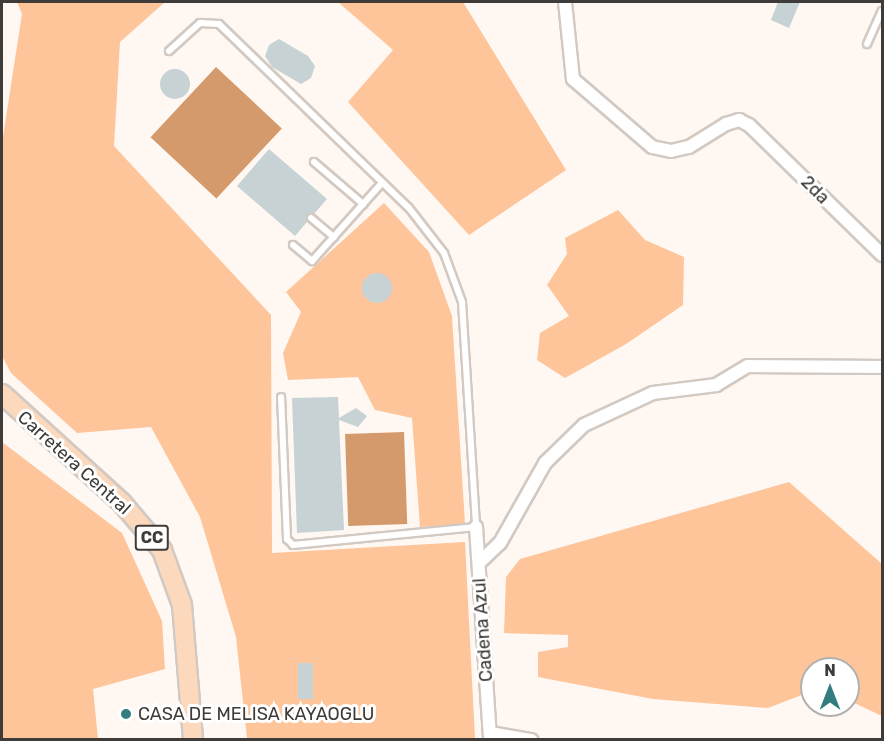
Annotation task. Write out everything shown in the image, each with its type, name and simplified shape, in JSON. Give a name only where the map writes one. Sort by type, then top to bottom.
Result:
[{"type":"main road","name":"Carretera Central","points":[[2,394],[122,503],[162,550],[182,605],[193,740]]},
{"type":"street","name":"2da","points":[[565,2],[573,79],[652,147],[689,147],[726,124],[739,120],[749,124],[882,255]]},
{"type":"street","points":[[479,563],[500,543],[545,463],[584,424],[653,393],[716,385],[748,366],[882,367]]},
{"type":"street","name":"Cadena Azul","points":[[476,527],[490,736],[531,740]]},
{"type":"lane","points":[[867,44],[882,11]]},
{"type":"lane","points":[[169,51],[200,23],[219,24],[382,183],[444,253],[462,302],[476,527],[293,545],[287,539],[281,397]]},
{"type":"lane","points":[[314,162],[363,204]]},
{"type":"lane","points":[[293,245],[312,261],[382,183]]},
{"type":"lane","points":[[311,218],[334,237]]},
{"type":"shaded area","points":[[17,2],[165,2],[120,42],[114,146],[271,315],[272,553],[465,542],[475,739],[247,739],[236,637],[200,517],[151,427],[77,433],[11,373],[2,356],[2,143],[22,14]]},
{"type":"shaded area","points":[[338,2],[463,2],[566,170],[469,235],[348,102],[393,50]]},
{"type":"shaded area","points":[[216,67],[282,128],[216,199],[151,137]]},
{"type":"shaded area","points":[[384,203],[429,252],[452,316],[465,524],[420,527],[412,418],[375,410],[358,377],[288,380],[283,353],[301,312],[286,292]]},
{"type":"shaded area","points":[[618,210],[645,240],[684,257],[683,305],[626,344],[565,378],[537,360],[540,333],[569,316],[547,285],[567,254],[565,238]]},
{"type":"shaded area","points":[[404,432],[407,524],[348,526],[345,434]]},
{"type":"shaded area","points":[[2,442],[122,533],[162,621],[165,669],[93,689],[98,739],[2,739]]},
{"type":"shaded area","points":[[789,482],[882,564],[882,716],[860,706],[860,657],[800,657],[800,696],[768,708],[653,699],[538,677],[538,652],[568,647],[568,635],[504,633],[506,577],[520,559]]},
{"type":"building","points":[[778,2],[800,2],[789,28],[771,20]]},
{"type":"building","points":[[279,39],[308,56],[315,66],[311,78],[301,84],[272,67],[265,56],[269,45]]},
{"type":"building","points":[[175,69],[186,73],[190,84],[186,95],[175,99],[164,95],[160,84],[164,73]]},
{"type":"building","points":[[269,149],[327,199],[314,214],[307,214],[307,222],[295,236],[237,186]]},
{"type":"building","points":[[377,273],[388,277],[392,288],[388,299],[377,303],[366,299],[362,288],[366,277]]},
{"type":"building","points":[[338,397],[339,418],[356,408],[367,416],[358,427],[339,420],[344,530],[297,533],[292,398]]},
{"type":"building","points":[[298,663],[313,663],[313,699],[298,699]]},
{"type":"place","name":"CASA DE MELISA KAYAOGLU","points":[[126,714]]}]
